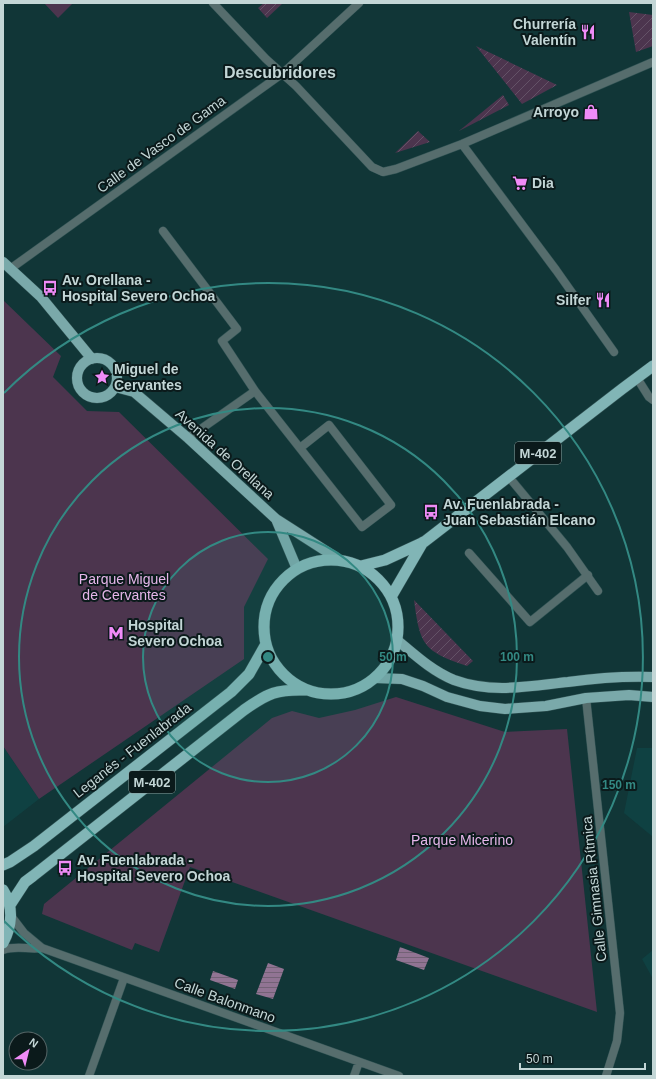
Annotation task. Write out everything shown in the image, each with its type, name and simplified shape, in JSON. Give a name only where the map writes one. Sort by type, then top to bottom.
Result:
[{"type":"highway","name":"M-402","points":[[424,542],[653,366]]},
{"type":"highway","points":[[361,566],[385,560],[424,542]]},
{"type":"highway","points":[[392,597],[424,542]]},
{"type":"highway","points":[[340,560],[361,566],[379,579],[392,597],[398,618],[397,640],[389,661],[375,678],[356,690],[334,694],[310,690],[292,681],[276,665],[266,644],[264,623],[269,601],[280,583],[297,569],[318,561],[340,560]]},
{"type":"highway","name":"Leganés - Fuenlabrada","points":[[3,865],[34,846],[231,692],[249,674],[266,644]]},
{"type":"highway","name":"M-402","points":[[3,943],[8,934],[10,910],[26,882],[33,876],[254,702],[269,694],[284,690],[310,690]]},
{"type":"highway","points":[[3,890],[10,910]]},
{"type":"main road","points":[[7,266],[41,297],[92,359]]},
{"type":"main road","points":[[92,359],[105,359],[114,368],[117,374],[117,381],[111,393],[99,398],[93,398],[86,395],[78,385],[77,378],[81,366],[86,361],[92,359]]},
{"type":"main road","name":"Avenida de Orellana","points":[[115,387],[134,392],[188,438],[276,519],[340,560]]},
{"type":"main road","name":"Avenida de Orellana","points":[[276,519],[297,569]]},
{"type":"main road","points":[[397,640],[429,667],[454,680],[489,688],[509,689],[632,676],[653,677]]},
{"type":"main road","points":[[375,678],[402,679],[423,686],[447,697],[480,706],[505,709],[546,706],[586,698],[629,695],[653,697]]},
{"type":"street","points":[[213,3],[266,59],[283,73],[372,167],[383,172],[396,169],[462,144],[653,62]]},
{"type":"street","name":"Calle de Vasco de Gama","points":[[7,266],[283,73],[359,3]]},
{"type":"street","points":[[462,144],[556,270],[614,352]]},
{"type":"street","points":[[163,231],[237,329],[222,341],[255,391],[362,527],[391,505],[329,425],[300,448]]},
{"type":"street","points":[[637,378],[649,397],[653,400]]},
{"type":"street","points":[[188,438],[255,391]]},
{"type":"street","points":[[508,476],[567,547],[598,591]]},
{"type":"street","points":[[469,553],[530,622],[588,575]]},
{"type":"street","name":"Calle Gimnasia Rítmica","points":[[586,698],[620,1013],[617,1041],[606,1076]]},
{"type":"street","name":"Calle Balonmano","points":[[10,910],[19,928],[42,948],[399,1076]]},
{"type":"street","name":"Calle Balonmano","points":[[3,950],[18,947],[34,949],[42,948]]},
{"type":"street","points":[[89,1076],[124,978]]},
{"type":"street","points":[[354,1076],[359,1062]]},
{"type":"shaded area","points":[[3,746],[39,799],[3,827]]},
{"type":"shaded area","points":[[637,748],[653,748],[653,837],[624,813]]},
{"type":"shaded area","points":[[400,947],[429,958],[424,970],[396,960]]},
{"type":"shaded area","points":[[653,950],[653,979],[642,959]]},
{"type":"shaded area","points":[[268,963],[284,969],[273,999],[256,994]]},
{"type":"shaded area","points":[[213,971],[238,980],[235,989],[210,980]]},
{"type":"green space","points":[[44,3],[73,3],[58,18]]},
{"type":"green space","points":[[264,3],[283,3],[267,18],[258,8]]},
{"type":"green space","points":[[629,12],[653,15],[653,46],[636,52]]},
{"type":"green space","points":[[476,46],[557,85],[522,104]]},
{"type":"green space","points":[[503,95],[509,105],[459,131]]},
{"type":"green space","points":[[418,131],[430,142],[395,153]]},
{"type":"green space","name":"Parque Miguel de Cervantes","points":[[3,300],[61,356],[53,377],[87,411],[119,412],[268,559],[244,607],[244,659],[39,799],[3,746]]},
{"type":"green space","points":[[414,600],[473,661],[467,666],[452,661],[441,656],[426,644],[419,627]]},
{"type":"green space","name":"Parque Micerino","points":[[396,697],[505,732],[567,729],[597,1012],[190,867],[159,952],[135,943],[132,950],[42,914],[44,904],[272,718],[292,711],[319,718],[355,710]]},
{"type":"place","name":"Churrería Valentín","points":[[588,32]]},
{"type":"place","name":"Arroyo","points":[[591,112]]},
{"type":"place","name":"Dia","points":[[520,183]]},
{"type":"place","name":"Av. Orellana - Hospital Severo Ochoa","points":[[50,288]]},
{"type":"place","name":"Silfer","points":[[603,300]]},
{"type":"place","name":"Miguel de Cervantes","points":[[102,377]]},
{"type":"place","name":"Av. Fuenlabrada - Juan Sebastián Elcano","points":[[431,512]]},
{"type":"place","name":"Hospital Severo Ochoa","points":[[116,633]]},
{"type":"place","name":"Av. Fuenlabrada - Hospital Severo Ochoa","points":[[65,868]]},
{"type":"district","name":"Descubridores","points":[[280,72]]}]
